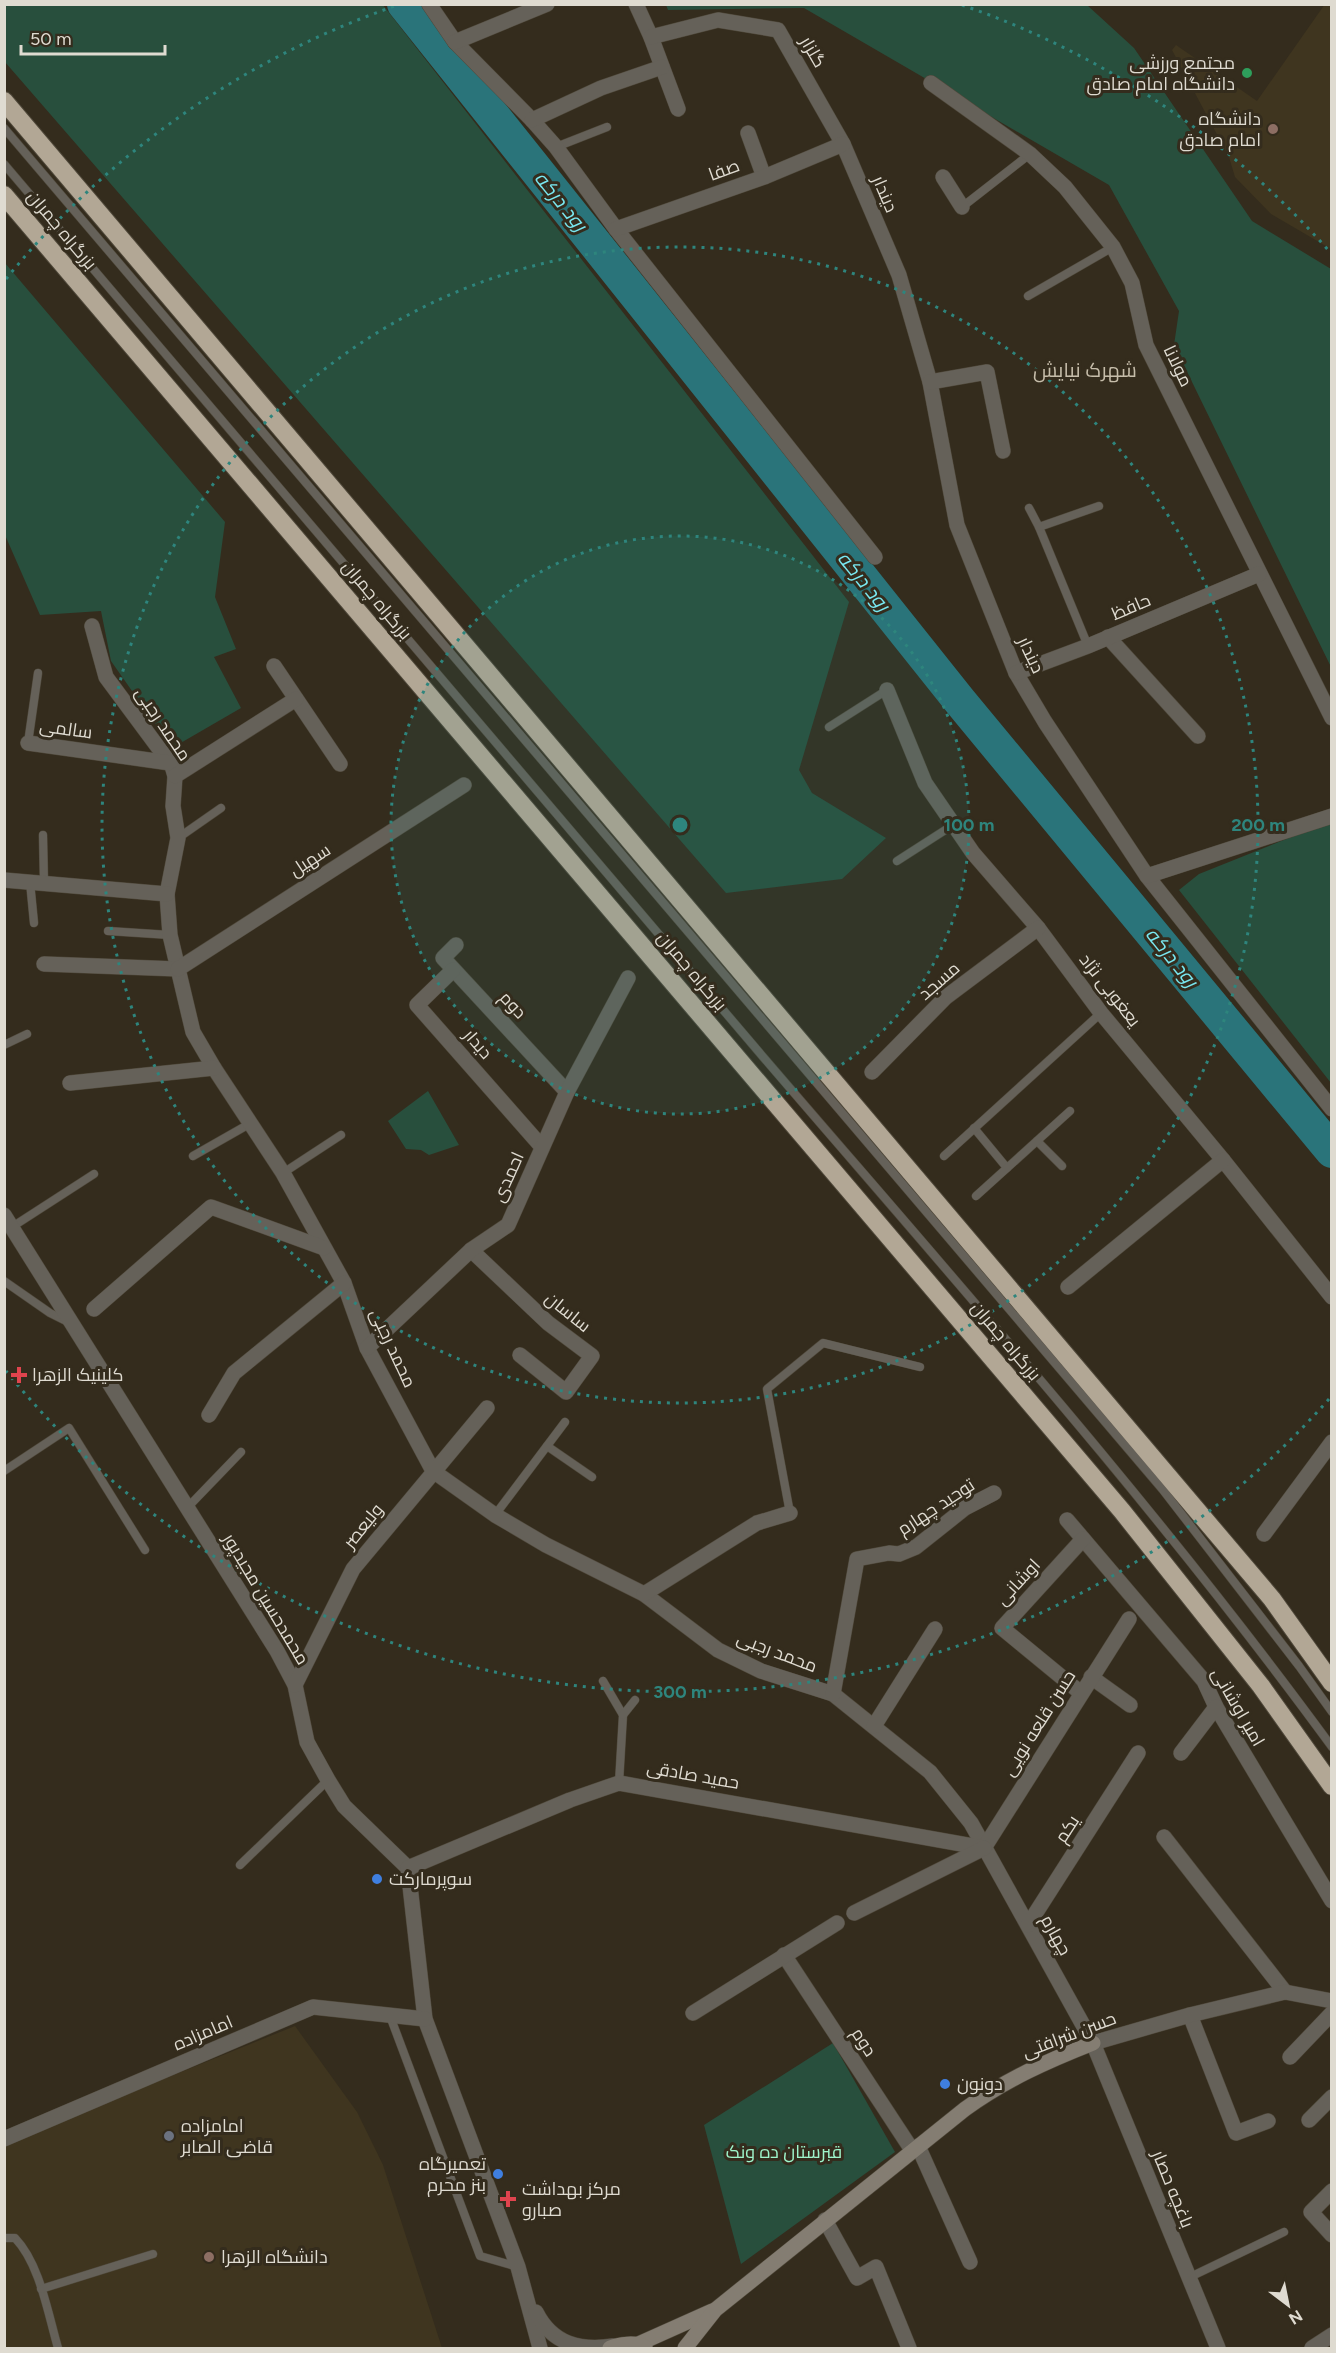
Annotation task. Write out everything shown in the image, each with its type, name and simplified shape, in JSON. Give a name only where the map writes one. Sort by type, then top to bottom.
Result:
[{"type":"highway","name":"بزرگراه چمران","points":[[4,101],[1272,1599],[1332,1683]]},
{"type":"highway","name":"بزرگراه چمران","points":[[4,195],[1122,1510],[1261,1686],[1332,1786]]},
{"type":"street","points":[[429,4],[455,42],[556,147],[616,229],[875,557]]},
{"type":"street","points":[[455,42],[547,4]]},
{"type":"street","points":[[636,4],[678,109]]},
{"type":"street","name":"گلزار","points":[[651,37],[718,20],[778,30],[843,144]]},
{"type":"street","points":[[532,120],[601,88],[662,67]]},
{"type":"street","name":"مولانا","points":[[931,83],[1030,154],[1065,186],[1113,247],[1132,283],[1146,345],[1332,718]]},
{"type":"street","points":[[748,133],[764,177]]},
{"type":"street","name":"صفا","points":[[616,229],[764,177],[843,144]]},
{"type":"street","name":"دیندار","points":[[843,144],[899,275],[930,382],[957,525],[1016,673],[1045,722],[1147,876],[1332,1109]]},
{"type":"street","points":[[943,177],[962,207]]},
{"type":"street","points":[[930,382],[987,372],[1003,451]]},
{"type":"street","name":"حافظ","points":[[1016,673],[1088,646],[1259,574]]},
{"type":"street","name":"محمد رجبی","points":[[92,626],[106,677],[172,770],[173,806],[178,838],[167,894],[170,935],[193,1032],[283,1173],[344,1283],[367,1348],[433,1471],[495,1515],[546,1545],[644,1594],[718,1650],[760,1671],[833,1694],[930,1772],[971,1823],[984,1848]]},
{"type":"street","points":[[1108,637],[1198,736]]},
{"type":"street","points":[[274,666],[340,764]]},
{"type":"street","name":"یعغوبی نژاد","points":[[887,690],[922,776],[973,853],[1038,928],[1101,1013],[1223,1160],[1332,1297]]},
{"type":"street","points":[[172,770],[296,699]]},
{"type":"street","name":"سالمی","points":[[28,743],[172,770]]},
{"type":"street","name":"سهیل","points":[[178,969],[464,785]]},
{"type":"street","points":[[1147,876],[1332,816]]},
{"type":"street","points":[[4,880],[167,894]]},
{"type":"street","name":"مسجد","points":[[872,1072],[946,997],[1038,928]]},
{"type":"street","points":[[453,970],[443,957],[456,945]]},
{"type":"street","points":[[44,964],[178,969]]},
{"type":"street","name":"دوم","points":[[453,970],[567,1092]]},
{"type":"street","name":"دیدار","points":[[453,970],[417,1005],[542,1147]]},
{"type":"street","name":"احمدی","points":[[367,1348],[471,1250],[508,1226],[567,1092],[628,978]]},
{"type":"street","points":[[70,1083],[214,1068]]},
{"type":"street","points":[[1068,1287],[1223,1160]]},
{"type":"street","points":[[94,1309],[211,1207],[324,1248]]},
{"type":"street","name":"محمدحسین مجیدپور","points":[[8,1221],[276,1651],[294,1685],[308,1742],[344,1806],[408,1868]]},
{"type":"street","name":"ساسان","points":[[471,1250],[548,1323],[592,1356],[566,1392],[520,1355]]},
{"type":"street","points":[[209,1415],[234,1373],[344,1283]]},
{"type":"street","name":"ولیعصر","points":[[294,1685],[353,1569],[487,1408]]},
{"type":"street","points":[[1264,1534],[1332,1442]]},
{"type":"street","name":"توحید چهارم","points":[[833,1694],[857,1559],[889,1553],[899,1554],[916,1546],[965,1508],[994,1493]]},
{"type":"street","points":[[644,1594],[757,1523],[790,1513]]},
{"type":"street","name":"امیر اوشانی","points":[[1066,1520],[1204,1681],[1216,1707],[1332,1901]]},
{"type":"street","name":"اوشانی","points":[[1080,1693],[1002,1628],[1083,1539]]},
{"type":"street","name":"حسن قلعه نویی","points":[[984,1848],[1080,1693],[1129,1619]]},
{"type":"street","points":[[874,1726],[935,1629]]},
{"type":"street","points":[[1091,1677],[1130,1705]]},
{"type":"street","points":[[1181,1753],[1216,1707]]},
{"type":"street","name":"یکم","points":[[1028,1925],[1138,1754]]},
{"type":"street","name":"حمید صادقی","points":[[408,1868],[560,1804],[619,1783],[984,1848]]},
{"type":"street","points":[[1164,1838],[1285,1992]]},
{"type":"street","points":[[854,1913],[984,1848]]},
{"type":"street","name":"چهارم","points":[[984,1848],[1093,2043]]},
{"type":"street","points":[[408,1868],[425,2019],[518,2267],[540,2349]]},
{"type":"street","points":[[693,2013],[837,1923]]},
{"type":"street","name":"دوم","points":[[784,1956],[915,2148],[970,2262]]},
{"type":"street","name":"حسن شرافتی","points":[[715,2310],[915,2148],[992,2090],[1037,2065],[1093,2043],[1190,2015],[1285,1992],[1332,2001]]},
{"type":"street","name":"امامزاده","points":[[4,2139],[314,2007],[425,2019]]},
{"type":"street","points":[[1290,2058],[1332,2013]]},
{"type":"street","points":[[1190,2015],[1236,2133],[1268,2121]]},
{"type":"street","name":"باغچه حصار","points":[[1093,2043],[1218,2349]]},
{"type":"street","points":[[1309,2120],[1332,2097]]},
{"type":"street","points":[[1332,2191],[1311,2212],[1332,2235]]},
{"type":"street","points":[[825,2220],[856,2277],[876,2267],[909,2349]]},
{"type":"street","points":[[526,2291],[545,2328],[576,2346],[599,2349],[642,2347],[715,2310]]},
{"type":"street","points":[[685,2349],[715,2310]]},
{"type":"lane","points":[[556,147],[607,127]]},
{"type":"lane","points":[[4,128],[1163,1490],[1332,1712]]},
{"type":"lane","points":[[962,207],[1030,154]]},
{"type":"lane","points":[[4,164],[698,980],[967,1291],[1171,1535],[1332,1747]]},
{"type":"lane","points":[[1028,296],[1113,247]]},
{"type":"lane","points":[[1039,526],[1099,506]]},
{"type":"lane","points":[[1029,508],[1039,526],[1088,646]]},
{"type":"lane","name":"سالمی","points":[[28,743],[38,673]]},
{"type":"lane","points":[[829,727],[887,690]]},
{"type":"lane","points":[[178,838],[221,808]]},
{"type":"lane","points":[[897,861],[953,825]]},
{"type":"lane","points":[[34,923],[44,835]]},
{"type":"lane","points":[[108,931],[170,935]]},
{"type":"lane","points":[[944,1156],[1101,1013]]},
{"type":"lane","points":[[4,1045],[27,1034]]},
{"type":"lane","points":[[976,1196],[1070,1111]]},
{"type":"lane","points":[[193,1156],[251,1124]]},
{"type":"lane","points":[[974,1128],[1007,1168]]},
{"type":"lane","points":[[283,1173],[341,1135]]},
{"type":"lane","points":[[1037,1141],[1062,1166]]},
{"type":"lane","points":[[8,1221],[94,1174]]},
{"type":"lane","points":[[4,1281],[50,1313],[72,1323]]},
{"type":"lane","points":[[790,1513],[767,1389],[823,1343],[920,1367]]},
{"type":"lane","points":[[495,1515],[565,1422]]},
{"type":"lane","points":[[4,1471],[69,1428],[145,1550]]},
{"type":"lane","points":[[547,1446],[592,1477]]},
{"type":"lane","points":[[187,1508],[241,1452]]},
{"type":"lane","points":[[603,1681],[623,1715],[619,1783]]},
{"type":"lane","points":[[623,1715],[635,1700]]},
{"type":"lane","points":[[240,1865],[328,1780]]},
{"type":"lane","points":[[390,2016],[480,2256],[518,2267]]},
{"type":"lane","points":[[1188,2278],[1284,2232]]},
{"type":"lane","points":[[4,2238],[15,2238],[26,2248],[41,2289],[58,2349]]},
{"type":"lane","points":[[41,2289],[153,2254]]},
{"type":"shaded area","name":"دانشگاه امام صادق","points":[[1325,4],[1332,5],[1331,249],[1271,214],[1235,177],[1229,157],[1172,50],[1176,45],[1257,101]]},
{"type":"shaded area","name":"دانشگاه الزهرا","points":[[295,2026],[357,2112],[383,2165],[442,2348],[5,2348],[5,2143]]},
{"type":"green space","points":[[4,5],[383,5],[849,602],[799,770],[812,793],[886,838],[842,879],[726,893],[5,62]]},
{"type":"green space","points":[[666,5],[1087,5],[1134,48],[1252,221],[1331,269],[1331,667],[1174,345],[1179,311],[1109,185],[804,8],[668,10]]},
{"type":"green space","points":[[5,263],[225,522],[215,597],[236,649],[214,657],[241,708],[172,748],[111,661],[101,611],[40,615],[5,535]]},
{"type":"green space","points":[[1331,821],[1331,1083],[1179,890],[1199,874]]},
{"type":"green space","points":[[428,1091],[459,1145],[429,1155],[421,1150],[406,1149],[388,1121]]},
{"type":"green space","name":"قبرستان ده ونک","points":[[833,2043],[895,2152],[741,2264],[704,2125]]},
{"type":"waterway","name":"رود درکه","points":[[404,4],[959,700],[1332,1151]]},
{"type":"place","name":"مجتمع ورزشی دانشگاه امام صادق","points":[[1247,73]]},
{"type":"place","name":"دانشگاه امام صادق","points":[[1273,129]]},
{"type":"place","name":"کلینیک الزهرا","points":[[19,1375]]},
{"type":"place","name":"سوپرمارکت","points":[[377,1879]]},
{"type":"place","name":"دونون","points":[[945,2084]]},
{"type":"place","name":"امامزاده قاضی الصابر","points":[[169,2136]]},
{"type":"place","name":"تعمیرگاه بنز محرم","points":[[498,2174]]},
{"type":"place","name":"مرکز بهداشت صبارو","points":[[508,2199]]},
{"type":"place","name":"دانشگاه الزهرا","points":[[209,2257]]},
{"type":"district","name":"شهرک نیایش","points":[[1085,370]]}]
